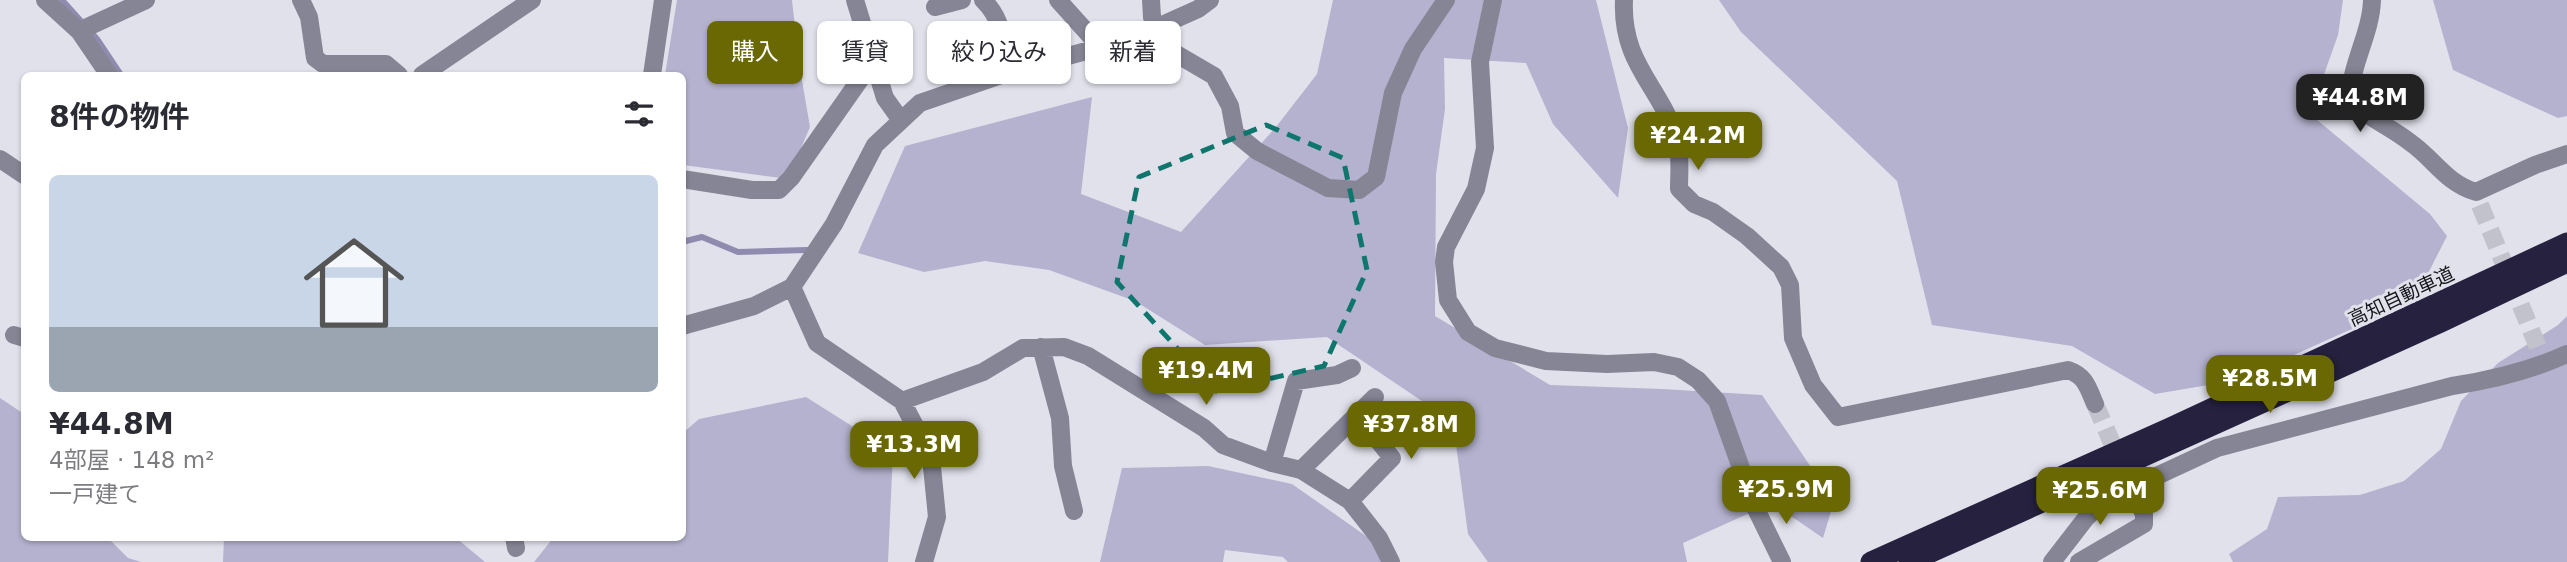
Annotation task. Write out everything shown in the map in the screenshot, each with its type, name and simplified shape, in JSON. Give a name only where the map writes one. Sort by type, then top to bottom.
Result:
[{"type":"highway","name":"高知自動車道","points":[[1871,562],[2170,428],[2567,243]]},
{"type":"highway","name":"高知自動車道","points":[[1909,562],[2567,262]]},
{"type":"street","points":[[45,0],[79,31],[107,72]]},
{"type":"street","points":[[79,31],[146,0]]},
{"type":"street","points":[[301,0],[309,17],[314,58],[323,64],[386,64],[395,72]]},
{"type":"street","points":[[426,72],[532,0]]},
{"type":"street","points":[[652,72],[663,0]]},
{"type":"street","points":[[855,0],[861,21]]},
{"type":"street","points":[[935,7],[962,0]]},
{"type":"street","points":[[983,0],[994,10],[998,21]]},
{"type":"street","points":[[1058,0],[1085,29]]},
{"type":"street","points":[[1172,21],[1198,9],[1210,0]]},
{"type":"street","points":[[1149,5],[1159,36],[1173,52],[1214,76],[1230,106],[1235,133],[1257,151],[1328,188],[1359,190],[1376,177],[1393,93],[1413,49],[1446,0]]},
{"type":"street","points":[[1493,0],[1480,62],[1485,148],[1476,189],[1446,247],[1444,262],[1448,300],[1468,332],[1495,348],[1546,361],[1606,364],[1654,362],[1678,367],[1698,380],[1717,401],[1755,507],[1782,562]]},
{"type":"street","points":[[1624,0],[1623,24],[1637,66],[1667,117],[1678,142],[1679,189],[1694,204],[1713,212],[1747,236],[1781,267],[1790,285],[1793,338],[1813,385],[1838,417],[2068,370],[2079,373],[2085,380],[2095,404]]},
{"type":"street","points":[[2372,0],[2371,20],[2350,86],[2350,99],[2362,112],[2412,143],[2458,186],[2478,198],[2535,165],[2567,154]]},
{"type":"street","points":[[686,180],[752,190],[779,190],[791,178],[857,84]]},
{"type":"street","points":[[880,84],[885,98],[900,119]]},
{"type":"street","points":[[686,326],[754,306],[792,286],[835,224],[875,145],[920,103],[975,84]]},
{"type":"street","points":[[0,159],[21,173]]},
{"type":"street","points":[[792,286],[817,343],[902,401],[931,457],[937,517],[924,562]]},
{"type":"street","points":[[1041,347],[1060,418],[1063,466],[1074,511]]},
{"type":"street","points":[[902,401],[983,372],[1023,348],[1064,347],[1088,356],[1204,428],[1223,445],[1272,463],[1301,470],[1350,501],[1379,538],[1391,562]]},
{"type":"street","points":[[2052,562],[2086,518],[2105,500],[2217,448],[2452,386],[2491,380],[2542,357],[2567,354]]},
{"type":"street","points":[[1272,463],[1296,381],[1337,375],[1352,368]]},
{"type":"street","points":[[1301,470],[1375,397]]},
{"type":"street","points":[[1350,501],[1392,458],[1357,415]]},
{"type":"street","points":[[2079,562],[2144,524],[2144,514],[2136,498]]},
{"type":"highlighted area","points":[[1266,125],[1343,158],[1367,270],[1324,366],[1216,391],[1117,282],[1139,177]]},
{"type":"shaded area","points":[[677,0],[792,0],[794,21],[707,21],[707,84],[803,84],[810,127],[788,179],[686,165],[686,72],[665,72]]},
{"type":"shaded area","points":[[1333,0],[1596,0],[1628,128],[1618,198],[1553,124],[1526,63],[1444,58],[1445,109],[1436,174],[1435,316],[1550,385],[1762,395],[1834,501],[1823,538],[1772,503],[1683,543],[1687,562],[1488,562],[1468,534],[1453,422],[1327,337],[1205,345],[1135,301],[1049,270],[985,261],[924,272],[858,253],[905,146],[1092,97],[1081,194],[1181,232],[1276,127],[1317,74]]},
{"type":"shaded area","points":[[1719,0],[2343,0],[2338,35],[2310,114],[2430,214],[2447,236],[2414,301],[2238,380],[2155,394],[2072,346],[1932,325],[1897,181],[1741,32]]},
{"type":"shaded area","points":[[2433,0],[2567,0],[2567,116],[2558,118],[2453,70]]},
{"type":"shaded area","points":[[2567,316],[2567,562],[2233,562],[2229,554],[2267,529],[2278,497],[2360,495],[2404,481],[2441,449],[2461,401],[2498,363],[2558,325]]},
{"type":"shaded area","points":[[806,397],[893,452],[888,562],[534,562],[551,541],[686,541],[686,430],[699,419]]},
{"type":"shaded area","points":[[0,398],[21,412],[21,541],[111,541],[128,558],[141,562],[0,562]]},
{"type":"shaded area","points":[[1208,466],[1292,484],[1393,555],[1395,562],[1288,562],[1283,557],[1225,550],[1223,562],[1100,562],[1122,468]]},
{"type":"shaded area","points":[[224,541],[460,541],[485,562],[223,562]]},
{"type":"waterway","points":[[62,0],[97,39],[119,72]]},
{"type":"waterway","points":[[686,241],[702,237],[738,252],[807,250]]},
{"type":"tunnel","points":[[2480,205],[2539,350]]},
{"type":"tunnel","points":[[2095,404],[2136,498]]}]
